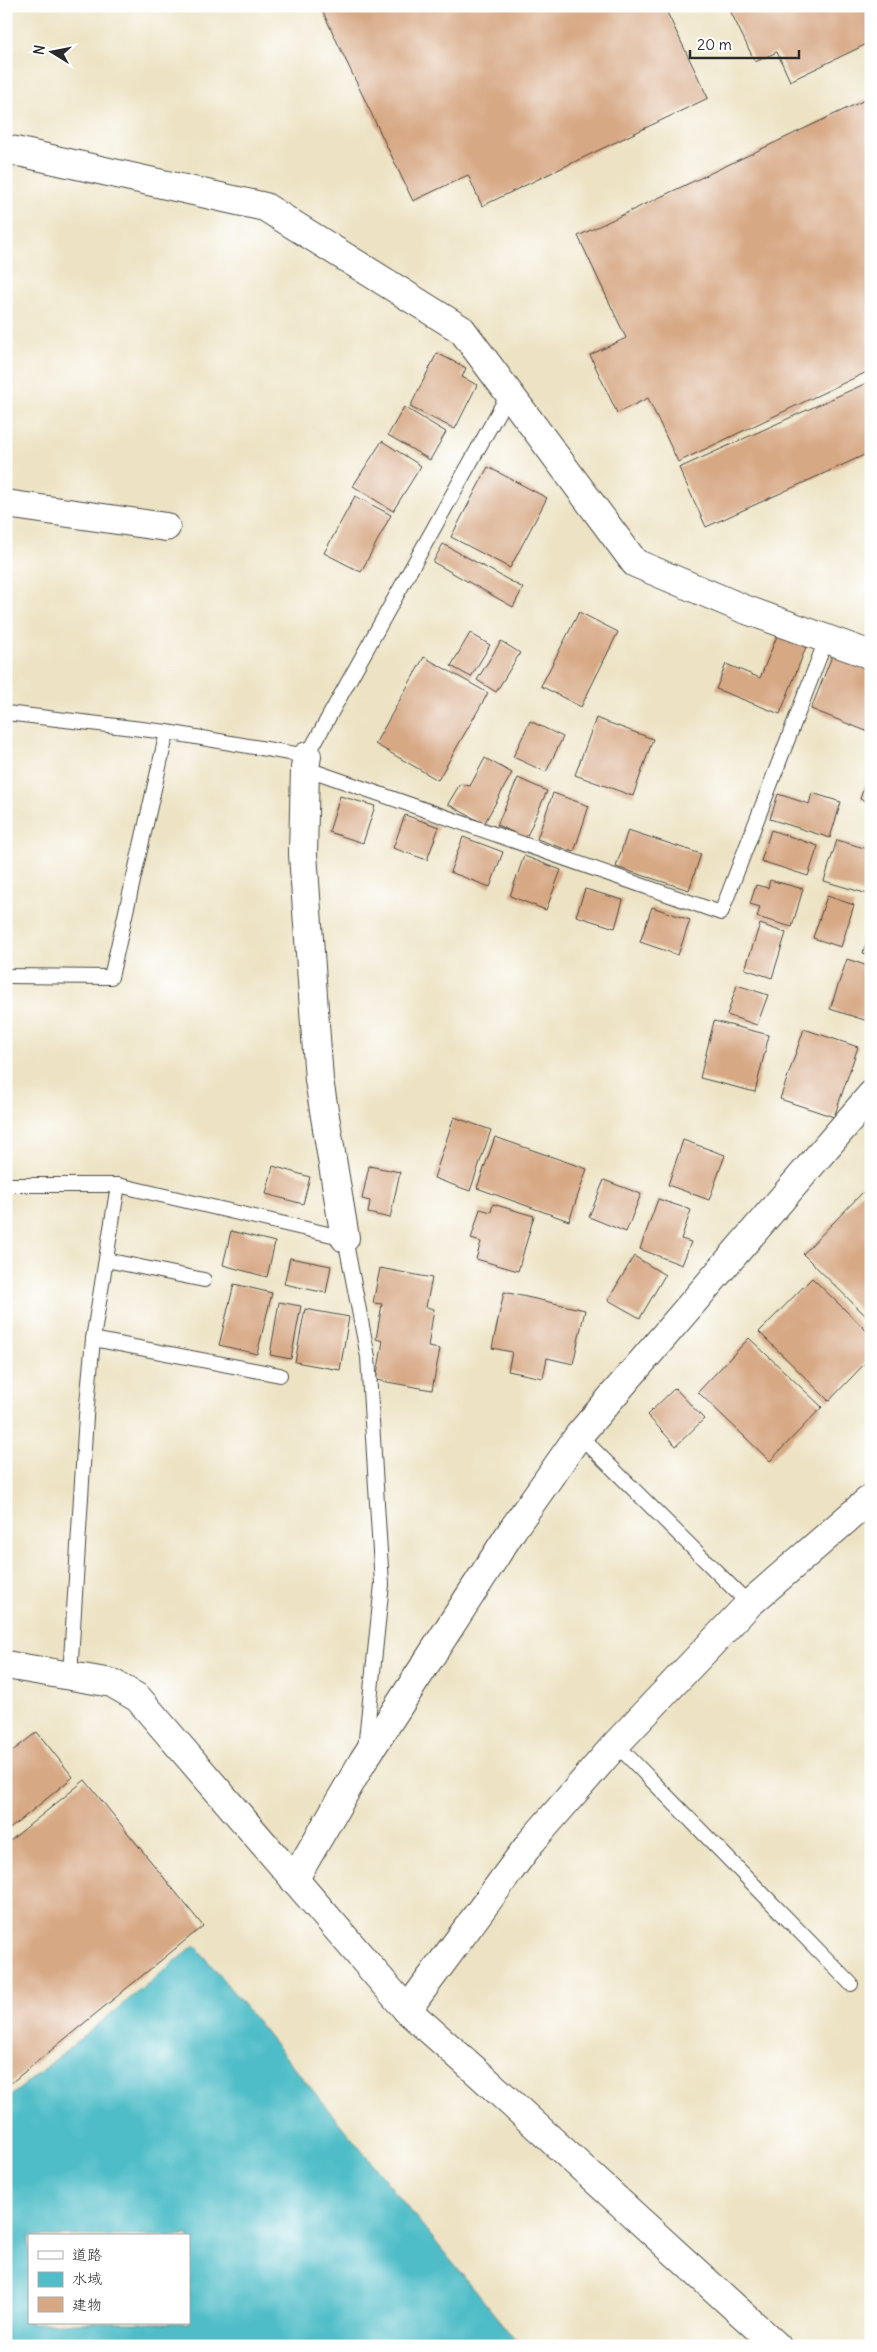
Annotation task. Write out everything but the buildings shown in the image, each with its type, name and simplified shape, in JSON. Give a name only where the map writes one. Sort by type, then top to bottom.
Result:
[{"type":"street","points":[[6,149],[265,208],[462,330],[635,564],[744,609],[871,655]]},
{"type":"street","points":[[6,504],[166,527]]},
{"type":"street","points":[[306,762],[303,854],[319,1080],[345,1238]]},
{"type":"street","points":[[294,1880],[363,1761],[513,1529],[579,1435],[871,1095]]},
{"type":"street","points":[[407,2010],[531,1842],[616,1744],[749,1604],[871,1498]]},
{"type":"street","points":[[6,1665],[112,1683],[138,1698],[407,2010],[777,2346]]},
{"type":"lane","points":[[306,762],[508,394]]},
{"type":"lane","points":[[6,713],[167,732],[306,762],[721,913],[826,640]]},
{"type":"lane","points":[[6,976],[111,977],[167,732]]},
{"type":"lane","points":[[6,1185],[118,1186],[345,1238],[368,1357],[382,1584],[363,1761]]},
{"type":"lane","points":[[70,1676],[86,1416],[93,1339],[118,1186]]},
{"type":"lane","points":[[106,1260],[204,1280]]},
{"type":"lane","points":[[93,1339],[280,1375]]},
{"type":"lane","points":[[579,1435],[749,1604]]},
{"type":"lane","points":[[616,1744],[851,1984]]},
{"type":"water","points":[[195,1945],[520,2346],[6,2346],[6,2100]]}]
